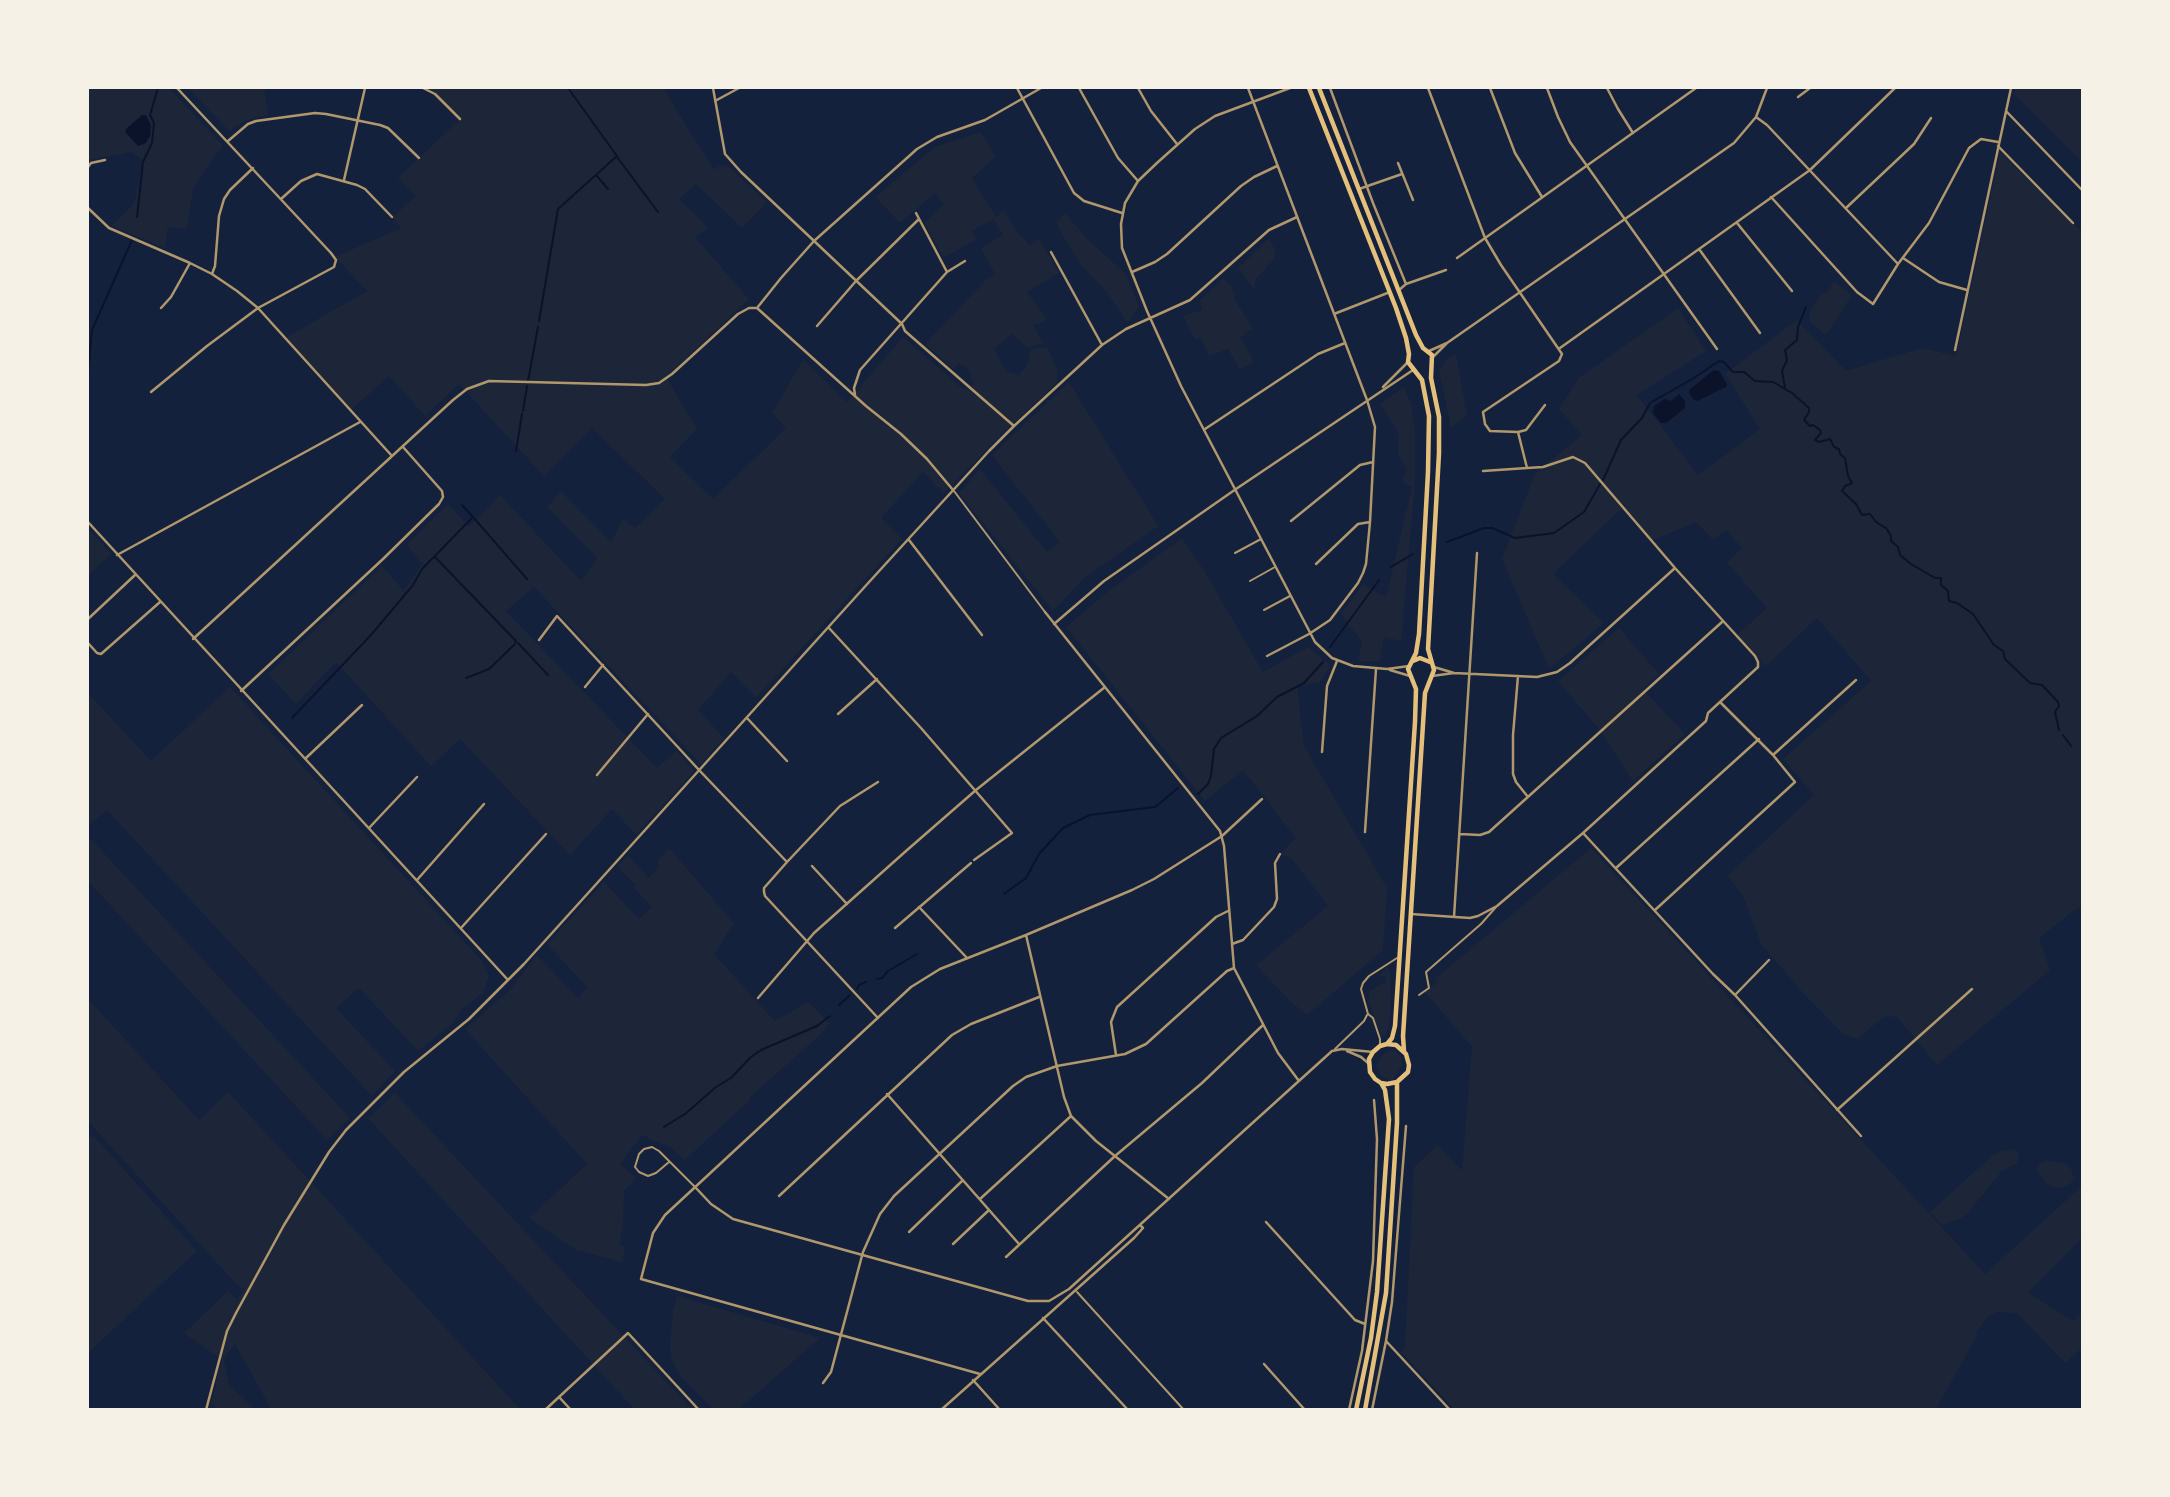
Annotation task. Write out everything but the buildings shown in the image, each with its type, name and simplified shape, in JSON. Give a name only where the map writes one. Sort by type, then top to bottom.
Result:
[{"type":"main road","points":[[1309,88],[1390,292],[1406,338],[1408,362],[1422,380],[1430,440],[1418,649],[1411,663],[1411,678],[1416,689],[1415,722],[1397,996],[1393,1034],[1387,1044]]},
{"type":"main road","points":[[1319,88],[1419,342],[1432,358],[1430,367],[1440,437],[1428,649],[1432,665],[1425,693],[1402,1037],[1409,1065],[1405,1076],[1397,1082],[1381,1083],[1372,1076],[1369,1064],[1373,1052],[1380,1046],[1395,1045],[1404,1051]]},
{"type":"main road","points":[[1323,124],[1327,119],[1332,121]]},
{"type":"main road","points":[[1409,354],[1414,349],[1423,348]]},
{"type":"main road","points":[[1414,370],[1425,371],[1430,367]]},
{"type":"main road","points":[[1411,663],[1423,658],[1432,665]]},
{"type":"main road","points":[[1411,678],[1423,683],[1431,677]]},
{"type":"main road","points":[[1365,1409],[1386,1293],[1397,1123],[1397,1082]]},
{"type":"main road","points":[[1356,1409],[1371,1338],[1377,1292],[1389,1119],[1388,1099],[1381,1083]]},
{"type":"street","points":[[151,392],[258,308],[334,267],[336,260],[177,88]]},
{"type":"street","points":[[344,181],[365,88]]},
{"type":"street","points":[[423,88],[435,94],[460,120]]},
{"type":"street","points":[[713,88],[725,155],[902,324],[905,331],[1014,426]]},
{"type":"street","points":[[715,101],[738,88]]},
{"type":"street","points":[[1017,88],[1077,197],[1122,213]]},
{"type":"street","points":[[757,308],[814,241],[927,142],[985,120],[1041,88]]},
{"type":"street","points":[[1079,88],[1118,159],[1138,181]]},
{"type":"street","points":[[1138,88],[1151,111],[1177,144]]},
{"type":"street","points":[[1248,88],[1375,427],[1366,564],[1358,583],[1330,620],[1267,656]]},
{"type":"street","points":[[1290,88],[1215,116],[1177,144],[1138,181],[1122,213],[1122,248],[1181,386],[1309,634],[1321,650],[1337,661],[1353,667],[1387,669],[1411,663]]},
{"type":"street","points":[[1330,88],[1406,284]]},
{"type":"street","points":[[1428,88],[1485,237],[1562,354],[1559,360],[1483,412],[1485,424],[1490,431],[1525,430],[1545,405]]},
{"type":"street","points":[[1490,88],[1515,153],[1542,197]]},
{"type":"street","points":[[1547,88],[1560,122],[1586,166],[1717,349]]},
{"type":"street","points":[[1607,88],[1633,133]]},
{"type":"street","points":[[1457,258],[1696,88]]},
{"type":"street","points":[[1432,358],[1447,344],[1734,143],[1756,117],[1767,88]]},
{"type":"street","points":[[1798,97],[1810,88]]},
{"type":"street","points":[[1559,348],[1810,170],[1895,88]]},
{"type":"street","points":[[1955,350],[2011,88]]},
{"type":"street","points":[[2006,111],[2082,190]]},
{"type":"street","points":[[228,141],[247,124],[273,118],[315,114],[388,128],[419,158]]},
{"type":"street","points":[[1756,117],[1767,125],[1898,264]]},
{"type":"street","points":[[1846,208],[1914,144],[1931,118]]},
{"type":"street","points":[[1771,197],[1857,292],[1873,304],[1898,264],[1929,223],[1972,144],[1981,139],[1998,144],[2073,223]]},
{"type":"street","points":[[88,167],[92,163],[106,160]]},
{"type":"street","points":[[1398,163],[1413,200]]},
{"type":"street","points":[[1131,273],[1167,254],[1241,186],[1277,166]]},
{"type":"street","points":[[212,274],[219,216],[224,199],[253,169]]},
{"type":"street","points":[[281,199],[307,177],[317,174],[365,189],[392,217]]},
{"type":"street","points":[[1359,190],[1402,174]]},
{"type":"street","points":[[88,208],[109,228],[212,274],[258,308],[392,456]]},
{"type":"street","points":[[916,213],[947,272]]},
{"type":"street","points":[[206,1409],[232,1321],[284,1225],[329,1152],[346,1130],[404,1072],[469,1019],[508,980],[1014,426],[1102,345],[1126,329],[1178,307],[1200,294],[1269,230],[1297,217]]},
{"type":"street","points":[[817,326],[856,281],[919,219]]},
{"type":"street","points":[[1737,222],[1792,291]]},
{"type":"street","points":[[1699,249],[1760,332]]},
{"type":"street","points":[[1051,252],[1102,345]]},
{"type":"street","points":[[1903,258],[1939,282],[1967,290]]},
{"type":"street","points":[[855,396],[854,387],[858,373],[947,272],[965,261]]},
{"type":"street","points":[[160,308],[172,297],[190,263]]},
{"type":"street","points":[[1398,291],[1406,284],[1446,270]]},
{"type":"street","points":[[1334,314],[1390,292]]},
{"type":"street","points":[[193,639],[467,389],[489,381],[646,385],[659,383],[738,314],[749,308],[757,308],[901,434],[953,490]]},
{"type":"street","points":[[1205,429],[1318,354],[1345,343]]},
{"type":"street","points":[[1429,351],[1447,344]]},
{"type":"street","points":[[1376,394],[1408,362]]},
{"type":"street","points":[[1054,624],[1104,581],[1414,370]]},
{"type":"street","points":[[117,555],[361,422]]},
{"type":"street","points":[[1518,432],[1527,468]]},
{"type":"street","points":[[241,691],[383,559],[443,497],[442,491],[403,447]]},
{"type":"street","points":[[1411,914],[1478,916],[1497,906],[1583,833],[1706,721],[1708,713],[1758,668],[1757,660],[1582,461],[1575,457],[1543,467],[1483,471]]},
{"type":"street","points":[[1291,521],[1360,466],[1373,462]]},
{"type":"street","points":[[88,522],[508,980]]},
{"type":"street","points":[[1316,564],[1358,524],[1370,522]]},
{"type":"street","points":[[908,539],[982,635]]},
{"type":"street","points":[[1454,917],[1477,553]]},
{"type":"street","points":[[1431,677],[1454,673],[1546,676],[1564,668],[1675,568]]},
{"type":"street","points":[[88,620],[135,575]]},
{"type":"street","points":[[88,643],[101,654],[160,602]]},
{"type":"street","points":[[1045,612],[1222,836],[1234,968],[1284,1063],[1298,1081]]},
{"type":"street","points":[[539,640],[557,616],[788,862]]},
{"type":"street","points":[[1460,834],[1480,835],[1489,832],[1723,621]]},
{"type":"street","points":[[829,628],[1012,833],[895,928]]},
{"type":"street","points":[[1322,752],[1327,686],[1337,661]]},
{"type":"street","points":[[585,687],[603,664]]},
{"type":"street","points":[[1432,665],[1454,673]]},
{"type":"street","points":[[1365,832],[1376,669]]},
{"type":"street","points":[[1387,669],[1411,678]]},
{"type":"street","points":[[1518,676],[1513,774],[1528,797]]},
{"type":"street","points":[[838,714],[877,679]]},
{"type":"street","points":[[1773,755],[1856,680]]},
{"type":"street","points":[[758,998],[807,941],[847,904],[976,790],[1105,687]]},
{"type":"street","points":[[1655,910],[1795,782],[1759,739],[1720,702]]},
{"type":"street","points":[[305,759],[362,705]]},
{"type":"street","points":[[597,775],[648,714]]},
{"type":"street","points":[[747,718],[787,761]]},
{"type":"street","points":[[1616,868],[1759,739]]},
{"type":"street","points":[[369,828],[417,777]]},
{"type":"street","points":[[878,782],[840,806],[764,888],[765,896],[878,1018]]},
{"type":"street","points":[[981,1374],[641,1279],[655,1229],[665,1215],[911,987],[929,975],[967,958],[1154,879],[1222,836],[1262,799]]},
{"type":"street","points":[[417,880],[484,804]]},
{"type":"street","points":[[1583,833],[1735,995],[1861,1136]]},
{"type":"street","points":[[460,928],[546,834]]},
{"type":"street","points":[[1232,944],[1243,940],[1275,907],[1275,863],[1280,854]]},
{"type":"street","points":[[812,866],[847,904]]},
{"type":"street","points":[[919,906],[967,958]]},
{"type":"street","points":[[1116,1055],[1111,1022],[1116,1007],[1216,917],[1228,911]]},
{"type":"street","points":[[1026,935],[1063,1097],[1071,1116],[1080,1127],[1169,1199]]},
{"type":"street","points":[[1735,995],[1769,960]]},
{"type":"street","points":[[823,1384],[831,1372],[862,1255],[874,1225],[886,1205],[1013,1086],[1026,1077],[1057,1066],[1116,1055],[1146,1044],[1227,971],[1234,968]]},
{"type":"street","points":[[1837,1110],[1972,989]]},
{"type":"street","points":[[779,1196],[951,1035],[971,1024],[1039,997]]},
{"type":"street","points":[[1006,1256],[1115,1156],[1202,1083],[1263,1025]]},
{"type":"street","points":[[695,1187],[711,1204],[733,1219],[1028,1301],[1043,1302],[1066,1292],[1332,1051],[1344,1049],[1373,1052]]},
{"type":"street","points":[[1344,1049],[1369,1064]]},
{"type":"street","points":[[887,1094],[1019,1244]]},
{"type":"street","points":[[1349,1409],[1366,1325],[1376,1207],[1377,1125],[1374,1100]]},
{"type":"street","points":[[979,1199],[1071,1116]]},
{"type":"street","points":[[1372,1409],[1387,1341],[1406,1126]]},
{"type":"street","points":[[909,1232],[962,1180]]},
{"type":"street","points":[[953,1244],[989,1210]]},
{"type":"street","points":[[1266,1222],[1355,1320],[1366,1325]]},
{"type":"street","points":[[941,1409],[1134,1238],[1143,1228],[1140,1225]]},
{"type":"street","points":[[1043,1318],[1128,1409]]},
{"type":"street","points":[[545,1409],[628,1333],[699,1409]]},
{"type":"street","points":[[1387,1341],[1450,1409]]},
{"type":"street","points":[[1264,1364],[1305,1409]]},
{"type":"street","points":[[973,1380],[1000,1409]]},
{"type":"street","points":[[559,1397],[571,1409]]},
{"type":"lane","points":[[953,490],[1045,612]]},
{"type":"lane","points":[[1235,553],[1261,539]]},
{"type":"lane","points":[[1250,581],[1275,567]]},
{"type":"lane","points":[[1264,610],[1290,596]]},
{"type":"lane","points":[[1419,995],[1429,988],[1426,972],[1481,924],[1497,906]]},
{"type":"lane","points":[[1380,1046],[1373,1018],[1368,1014],[1361,995],[1363,983],[1399,956]]},
{"type":"lane","points":[[1332,1051],[1368,1014]]},
{"type":"lane","points":[[669,1162],[648,1176],[635,1167],[639,1154],[652,1147],[659,1151],[695,1187]]},
{"type":"lane","points":[[1076,1291],[1184,1409]]},
{"type":"shaded area","points":[[88,88],[169,88],[223,146],[193,189],[187,229],[168,227],[165,244],[168,249],[111,226],[134,204],[143,160],[132,152],[88,160]]},
{"type":"shaded area","points":[[188,88],[264,88],[268,115],[247,120],[229,131]]},
{"type":"shaded area","points":[[423,88],[663,88],[714,170],[720,165],[728,166],[767,202],[742,228],[696,184],[679,199],[709,228],[695,237],[749,299],[666,377],[697,429],[670,457],[713,499],[786,428],[772,413],[803,360],[847,402],[903,337],[963,389],[971,388],[973,383],[968,369],[959,363],[953,369],[925,344],[985,281],[995,274],[981,248],[1003,235],[993,219],[972,231],[976,240],[944,258],[924,223],[944,204],[935,193],[900,223],[875,197],[935,147],[981,132],[995,157],[972,178],[996,217],[1004,210],[1015,229],[1030,246],[1039,238],[1059,273],[1027,292],[1047,319],[1033,325],[1043,343],[1027,347],[1012,334],[994,349],[1006,371],[1019,375],[1027,366],[1031,349],[1047,347],[1057,368],[1057,383],[944,493],[923,472],[881,518],[902,539],[756,698],[731,672],[698,710],[724,738],[701,764],[534,587],[506,611],[657,768],[677,751],[694,771],[636,835],[612,809],[570,855],[460,739],[431,766],[336,662],[296,704],[268,674],[382,566],[404,591],[422,564],[407,544],[448,504],[469,527],[500,495],[581,581],[597,558],[547,507],[561,491],[611,542],[623,519],[635,528],[665,499],[592,428],[544,476],[459,384],[425,416],[389,376],[351,410],[285,338],[367,291],[335,257],[401,228],[392,217],[416,196],[398,178],[459,120],[435,94]]},
{"type":"shaded area","points":[[2016,88],[2082,88],[2082,162],[2014,94]]},
{"type":"shaded area","points":[[142,115],[146,115],[151,125],[150,136],[146,143],[138,146],[125,132]]},
{"type":"shaded area","points":[[2000,152],[2082,232],[2082,906],[2039,938],[2050,970],[1937,1065],[1897,1017],[1885,1016],[1857,1039],[1843,1034],[1761,944],[1743,896],[1727,876],[1814,795],[1783,759],[1871,681],[1817,618],[1766,666],[1736,636],[1767,608],[1727,563],[1742,548],[1726,530],[1713,540],[1696,522],[1651,541],[1622,508],[1553,574],[1604,623],[1549,669],[1502,559],[1535,474],[1582,435],[1559,409],[1579,378],[1678,308],[1706,351],[1637,395],[1698,475],[1760,429],[1725,374],[1797,320],[1846,371],[1922,348],[1956,356]]},
{"type":"shaded area","points":[[1065,213],[1088,240],[1126,274],[1139,307],[1129,321],[1126,321],[1106,291],[1080,264],[1063,236],[1056,222]]},
{"type":"shaded area","points":[[1269,238],[1275,250],[1274,259],[1256,279],[1254,290],[1238,268]]},
{"type":"shaded area","points":[[1223,278],[1231,285],[1236,302],[1253,328],[1240,338],[1254,361],[1240,370],[1228,349],[1209,356],[1201,338],[1195,340],[1183,316],[1202,310],[1200,300]]},
{"type":"shaded area","points":[[1834,281],[1852,295],[1826,335],[1810,322],[1809,313]]},
{"type":"shaded area","points":[[1456,354],[1467,416],[1451,427],[1439,371],[1446,360]]},
{"type":"shaded area","points":[[1714,370],[1719,371],[1727,384],[1726,387],[1694,400],[1689,393],[1690,389]]},
{"type":"shaded area","points":[[1069,382],[1158,526],[1084,578],[1053,611],[959,493],[980,469],[1047,552],[1060,542],[992,455]]},
{"type":"shaded area","points":[[1404,387],[1411,404],[1415,429],[1415,481],[1401,641],[1384,637],[1380,661],[1358,661],[1362,642],[1341,614],[1363,584],[1386,598],[1412,487],[1402,482],[1407,469],[1398,453],[1399,434],[1380,404]]},
{"type":"shaded area","points":[[1679,394],[1685,401],[1685,408],[1666,423],[1661,423],[1653,413],[1654,406],[1665,399],[1671,401]]},
{"type":"shaded area","points":[[88,528],[111,554],[88,575]]},
{"type":"shaded area","points":[[1182,538],[1263,672],[1308,647],[1331,666],[1319,683],[1297,686],[1304,746],[1387,888],[1383,950],[1307,1015],[1256,965],[1328,906],[1292,859],[1280,854],[1296,838],[1243,770],[1205,801],[1066,627],[1110,590]]},
{"type":"shaded area","points":[[1619,628],[1659,674],[1643,689],[1685,734],[1633,781],[1598,728],[1558,681]]},
{"type":"shaded area","points":[[230,687],[482,961],[489,976],[483,993],[463,1008],[451,1025],[418,1051],[359,988],[336,1008],[395,1071],[372,1096],[107,810],[88,826],[88,693],[151,761]]},
{"type":"shaded area","points":[[88,836],[350,1118],[327,1140],[88,881]]},
{"type":"shaded area","points":[[669,848],[734,923],[714,954],[761,1006],[775,1021],[808,1002],[830,1023],[685,1160],[670,1147],[643,1135],[638,1138],[620,1164],[636,1178],[624,1191],[619,1245],[625,1247],[622,1262],[576,1250],[529,1218],[587,1164],[465,1029],[510,990],[537,955],[578,998],[587,987],[547,944],[604,882],[639,919],[652,907],[618,866],[628,856],[649,878],[660,865],[657,862]]},
{"type":"shaded area","points":[[1591,848],[1985,1274],[2082,1186],[2082,1238],[2028,1293],[2073,1321],[2082,1313],[2082,1348],[2065,1363],[2017,1313],[1997,1312],[1988,1316],[1976,1332],[1977,1336],[1936,1409],[1454,1409],[1401,1352],[1405,1348],[1414,1167],[1438,1145],[1462,1171],[1472,1047],[1425,992],[1437,982],[1435,979]]},
{"type":"shaded area","points":[[1388,967],[1391,1001],[1389,1028],[1382,1037],[1368,1001],[1370,991],[1386,983],[1386,976],[1380,974]]},
{"type":"shaded area","points":[[88,999],[199,1120],[228,1092],[520,1409],[271,1409],[235,1343],[224,1360],[229,1385],[255,1409],[217,1409],[211,1403],[222,1360],[184,1333],[228,1291],[237,1300],[244,1289],[237,1285],[88,1121]]},
{"type":"shaded area","points":[[1393,1049],[1401,1057],[1402,1065],[1392,1081],[1381,1076],[1376,1066],[1383,1054]]},
{"type":"shaded area","points":[[395,1093],[692,1409],[634,1409],[368,1118]]},
{"type":"shaded area","points":[[92,1134],[197,1251],[88,1353],[88,1141]]},
{"type":"shaded area","points":[[2014,1149],[2019,1154],[2017,1163],[2002,1171],[1967,1214],[1942,1225],[1930,1212],[1993,1155]]},
{"type":"shaded area","points":[[2047,1161],[2068,1165],[2074,1179],[2071,1183],[2061,1188],[2046,1183],[2038,1172],[2038,1167]]},
{"type":"shaded area","points":[[677,1296],[820,1338],[739,1409],[713,1409],[681,1377],[672,1360],[670,1348]]},
{"type":"waterway","points":[[137,217],[143,162],[152,143],[154,123],[150,115],[158,88]]},
{"type":"waterway","points":[[539,321],[558,209],[617,156],[568,88]]},
{"type":"waterway","points":[[617,157],[658,212]]},
{"type":"waterway","points":[[597,176],[608,189]]},
{"type":"waterway","points":[[88,373],[92,330],[132,240]]},
{"type":"waterway","points":[[1785,388],[1782,371],[1787,360],[1785,350],[1797,340],[1798,327],[1806,307]]},
{"type":"waterway","points":[[528,381],[538,327]]},
{"type":"waterway","points":[[1603,480],[1621,440],[1642,418],[1650,403],[1719,361],[1724,362],[1733,372],[1744,372],[1755,381],[1773,382],[1792,393],[1809,408],[1804,420],[1821,433],[1815,440],[1819,442],[1830,439],[1834,447],[1839,449],[1845,458],[1852,483],[1842,491],[1856,504],[1862,515],[1870,514],[1886,528],[1900,555],[1911,564],[1935,578],[1941,578],[1941,585],[1948,591],[1949,601],[1973,614],[1994,645],[2003,651],[2005,659],[2030,683],[2042,685],[2058,702],[2059,706],[2055,712],[2059,730]]},
{"type":"waterway","points":[[523,411],[527,386]]},
{"type":"waterway","points":[[516,451],[522,414]]},
{"type":"waterway","points":[[1447,542],[1484,528],[1492,528],[1515,538],[1554,533],[1584,512],[1600,484]]},
{"type":"waterway","points":[[292,718],[371,635],[413,585],[422,569],[473,517],[462,505]]},
{"type":"waterway","points":[[473,517],[527,579]]},
{"type":"waterway","points":[[1391,567],[1413,554]]},
{"type":"waterway","points":[[435,557],[516,641],[489,669],[466,678]]},
{"type":"waterway","points":[[1330,647],[1379,580]]},
{"type":"waterway","points":[[518,643],[548,675]]},
{"type":"waterway","points":[[1198,794],[1208,784],[1214,749],[1221,738],[1257,716],[1277,697],[1304,683],[1323,662]]},
{"type":"waterway","points":[[2063,735],[2071,746]]},
{"type":"waterway","points":[[1004,894],[1026,878],[1039,854],[1063,828],[1090,815],[1155,807],[1178,788]]},
{"type":"waterway","points":[[877,979],[917,954]]},
{"type":"waterway","points":[[857,989],[866,982]]},
{"type":"waterway","points":[[839,1005],[850,995]]},
{"type":"waterway","points":[[664,1127],[731,1078],[761,1050],[817,1026],[830,1016]]}]
